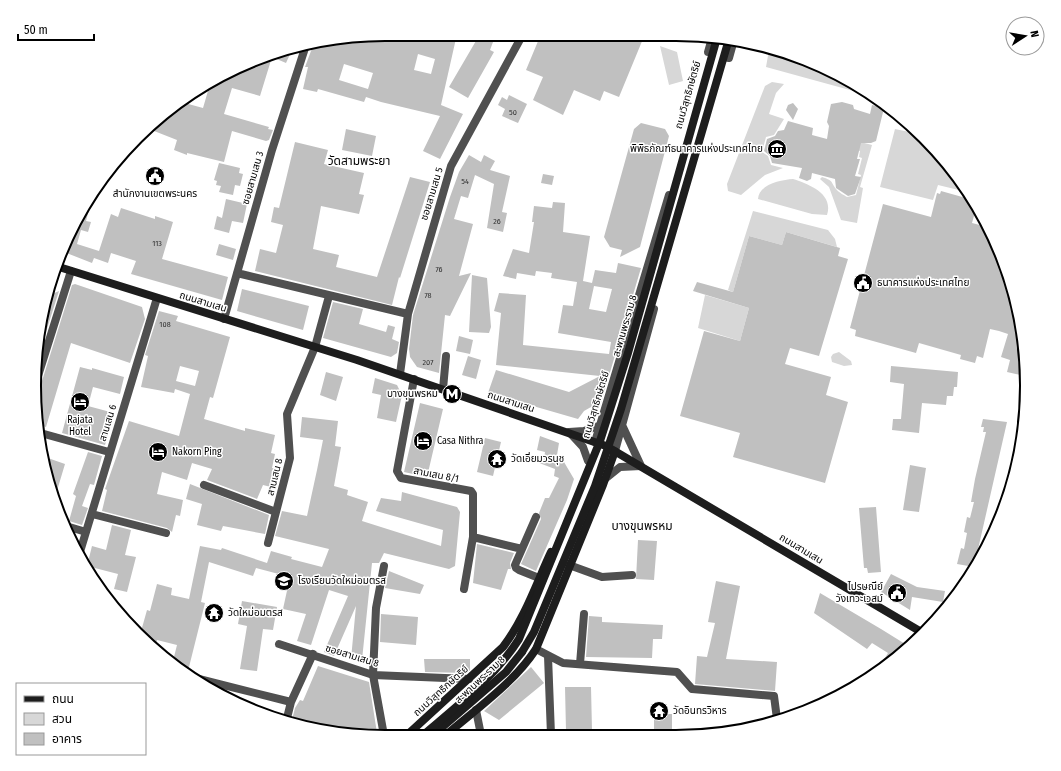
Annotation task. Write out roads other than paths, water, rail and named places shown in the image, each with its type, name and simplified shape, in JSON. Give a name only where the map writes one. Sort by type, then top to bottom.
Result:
[{"type":"main road","name":"สะพานพระราม 8","points":[[429,730],[476,689],[509,654],[519,638],[600,442],[628,352],[715,44]]},
{"type":"main road","name":"สะพานพระราม 8","points":[[439,730],[506,672],[522,652],[534,632],[595,486],[622,409],[727,45]]},
{"type":"main road","name":"ถนนสามเสน","points":[[62,268],[400,374],[595,442],[615,451],[641,466],[918,630]]},
{"type":"main road","name":"ถนนวิสุทธิกษัตริย์","points":[[413,730],[503,647],[513,634],[539,578],[587,465],[595,442]]},
{"type":"main road","points":[[452,730],[476,710],[527,662],[536,649],[605,480],[615,451]]},
{"type":"main road","points":[[587,465],[597,468],[602,472],[605,480]]},
{"type":"street","name":"ซอยสามเสน 5","points":[[400,374],[408,314],[451,166],[519,41]]},
{"type":"street","points":[[711,43],[708,52],[711,52]]},
{"type":"street","points":[[615,451],[725,57],[728,58],[732,46]]},
{"type":"street","name":"ซอยสามเสน 3","points":[[224,319],[272,150],[304,51]]},
{"type":"street","name":"ถนนวิสุทธิกษัตริย์","points":[[595,442],[711,52],[725,57]]},
{"type":"street","points":[[686,135],[695,133],[702,140]]},
{"type":"street","points":[[42,362],[71,271]]},
{"type":"street","points":[[238,273],[408,314]]},
{"type":"street","name":"สานเสน 8","points":[[268,543],[290,458],[287,414],[315,347],[329,296]]},
{"type":"street","name":"สานเสน 6","points":[[81,547],[109,452],[157,298]]},
{"type":"street","points":[[443,389],[446,356]]},
{"type":"street","name":"สามเสน 8/1","points":[[414,379],[397,471],[398,476],[401,478],[471,492],[474,499],[473,537],[464,589]]},
{"type":"street","points":[[569,432],[584,431],[600,425]]},
{"type":"street","points":[[605,480],[620,467],[641,466],[622,425]]},
{"type":"street","points":[[569,432],[583,447],[587,465]]},
{"type":"street","points":[[45,434],[109,452]]},
{"type":"street","points":[[204,486],[276,512]]},
{"type":"street","points":[[92,514],[166,533]]},
{"type":"street","points":[[536,517],[515,565],[516,568],[539,578]]},
{"type":"street","points":[[72,528],[86,532]]},
{"type":"street","points":[[473,537],[522,549]]},
{"type":"street","points":[[569,565],[602,577],[632,575]]},
{"type":"street","points":[[382,730],[373,675],[376,608],[384,566]]},
{"type":"street","points":[[580,664],[584,614]]},
{"type":"street","name":"ซอยสามเสน 8","points":[[279,644],[373,675],[469,679]]},
{"type":"street","points":[[536,649],[563,664],[677,672],[692,689],[774,696],[776,715]]},
{"type":"street","points":[[288,716],[291,702],[313,654]]},
{"type":"street","points":[[548,656],[551,730]]},
{"type":"street","points":[[209,681],[291,702]]},
{"type":"street","points":[[476,710],[480,730]]},
{"type":"place","name":"พิพิธภัณฑ์ธนาคารแห่งประเทศไทย","points":[[777,149]]},
{"type":"place","name":"สำนักงานเขตพระนคร","points":[[155,176]]},
{"type":"place","name":"ธนาคารแห่งประเทศไทย","points":[[863,283]]},
{"type":"place","name":"บางขุนพรหม","points":[[452,394]]},
{"type":"place","name":"Rajata Hotel","points":[[80,402]]},
{"type":"place","name":"Casa Nithra","points":[[423,441]]},
{"type":"place","name":"Nakorn Ping","points":[[158,452]]},
{"type":"place","name":"วัดเอี่ยมวรนุช","points":[[497,459]]},
{"type":"place","name":"โรงเรียนวัดใหม่อมตรส","points":[[284,581]]},
{"type":"place","name":"ไปรษณีย์ วังเทวะเวสม์","points":[[897,593]]},
{"type":"place","name":"วัดใหม่อมตรส","points":[[214,613]]},
{"type":"place","name":"วัดอินทรวิหาร","points":[[659,711]]},
{"type":"district","name":"วัดสามพระยา","points":[[359,161]]},
{"type":"district","name":"บางขุนพรหม","points":[[642,526]]}]
